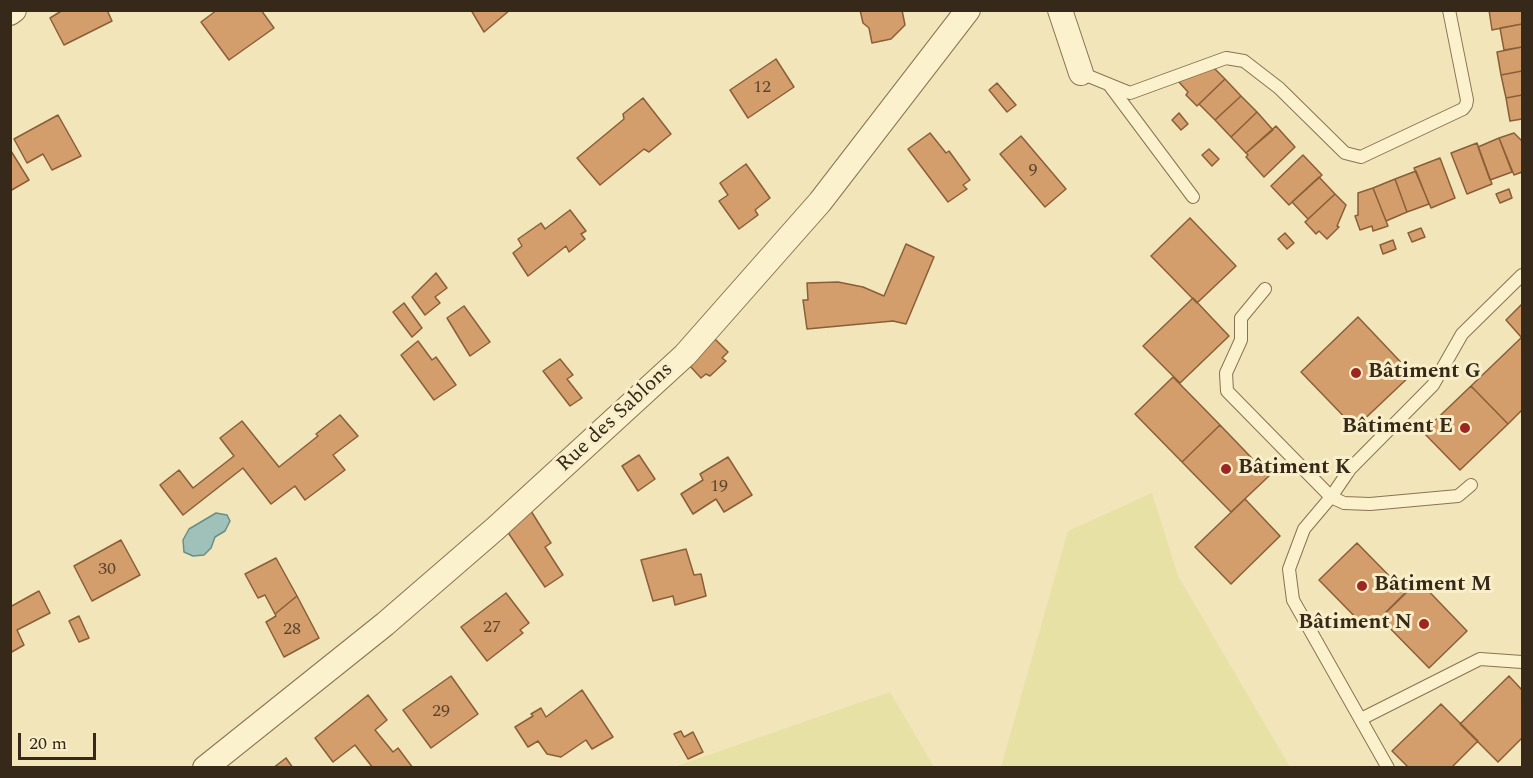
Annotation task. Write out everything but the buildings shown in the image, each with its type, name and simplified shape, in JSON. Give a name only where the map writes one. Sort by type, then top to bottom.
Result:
[{"type":"street","points":[[10,13],[14,10]]},
{"type":"street","name":"Rue des Sablons","points":[[205,768],[385,624],[488,536],[685,355],[820,202],[968,10]]},
{"type":"street","points":[[1060,10],[1081,73]]},
{"type":"lane","points":[[1081,73],[1130,93],[1226,58],[1235,58],[1244,61],[1279,88],[1345,153],[1361,157],[1463,109],[1466,105],[1467,100],[1449,10]]},
{"type":"lane","points":[[1110,86],[1192,197]]},
{"type":"lane","points":[[1388,768],[1293,600],[1289,569],[1304,529],[1350,469],[1433,385],[1462,334],[1522,275]]},
{"type":"lane","points":[[1265,289],[1241,318],[1241,340],[1226,374],[1227,391],[1330,497],[1344,503],[1370,504],[1458,496],[1471,485]]},
{"type":"lane","points":[[1361,719],[1480,659],[1522,662]]},
{"type":"shaded area","points":[[1152,493],[1178,576],[1290,767],[1001,767],[1068,531]]},
{"type":"shaded area","points":[[890,692],[934,767],[674,767]]},
{"type":"water","points":[[216,513],[227,515],[230,521],[225,531],[215,537],[211,548],[204,555],[193,556],[184,552],[183,540],[189,529]]},
{"type":"place","name":"Bâtiment G","points":[[1356,373]]},
{"type":"place","name":"Bâtiment E","points":[[1465,428]]},
{"type":"place","name":"Bâtiment K","points":[[1226,469]]},
{"type":"place","name":"Bâtiment M","points":[[1362,586]]},
{"type":"place","name":"Bâtiment N","points":[[1424,624]]}]
